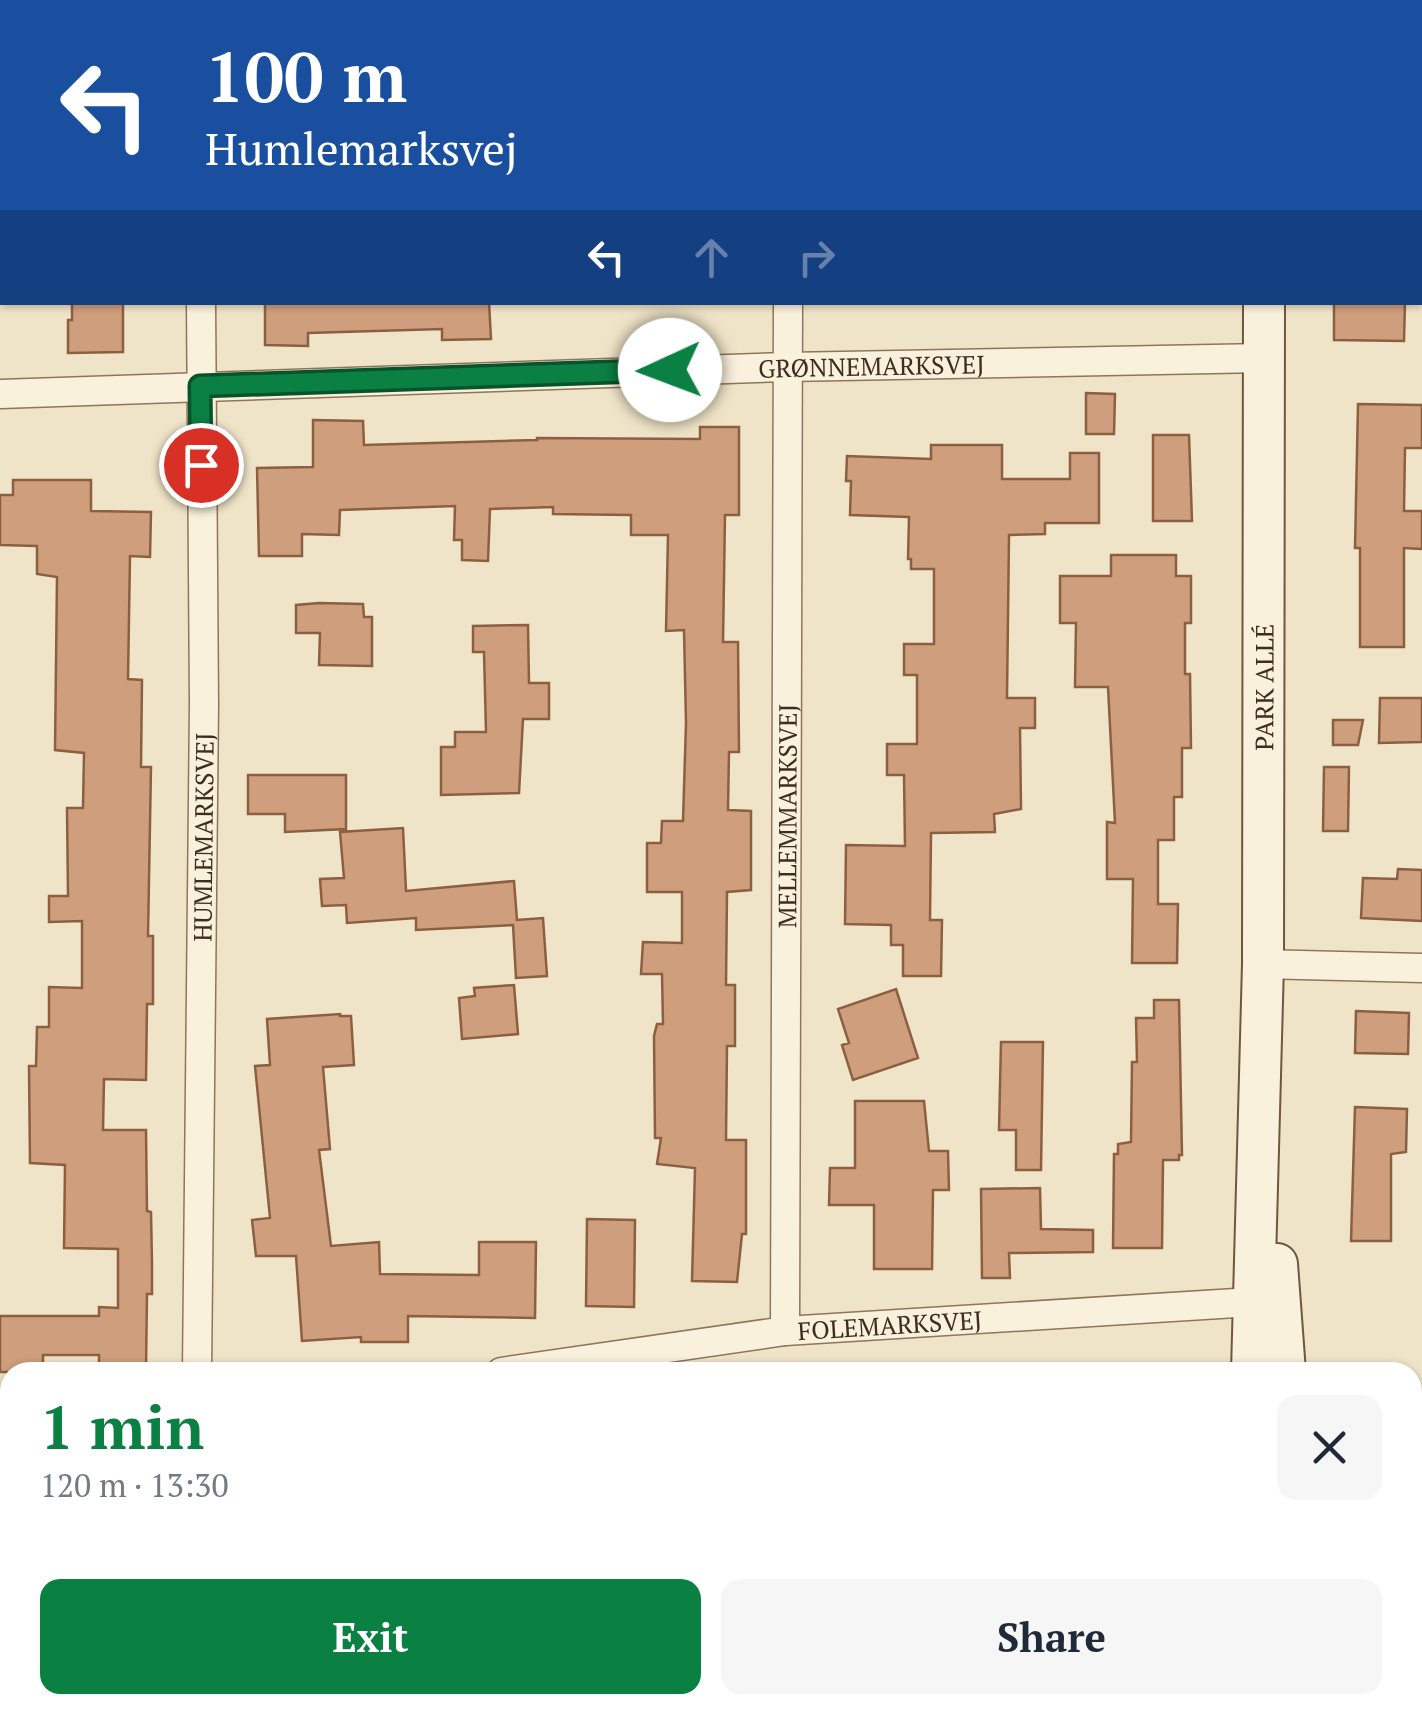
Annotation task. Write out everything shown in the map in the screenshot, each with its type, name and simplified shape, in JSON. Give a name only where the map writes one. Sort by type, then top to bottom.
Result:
[{"type":"street","name":"HUMLEMARKSVEJ","points":[[197,1362],[204,704],[201,305]]},
{"type":"street","name":"MELLEMMARKSVEJ","points":[[785,1331],[788,305]]},
{"type":"street","name":"PARK ALLÉ","points":[[1264,305],[1262,1071],[1267,1301],[1282,1362]]},
{"type":"street","name":"GRØNNEMARKSVEJ","points":[[0,394],[787,367],[1264,358]]},
{"type":"street","points":[[1263,964],[1422,968]]},
{"type":"street","name":"PARK ALLÉ","points":[[1254,1362],[1267,1301]]},
{"type":"street","name":"FOLEMARKSVEJ","points":[[570,1362],[785,1331],[1267,1301]]},
{"type":"building","points":[[72,305],[123,305],[123,352],[68,353],[68,320],[72,320]]},
{"type":"building","points":[[265,305],[489,305],[491,339],[442,340],[442,329],[308,333],[308,346],[265,345]]},
{"type":"building","points":[[1334,305],[1405,305],[1404,341],[1334,340]]},
{"type":"building","points":[[1086,393],[1115,394],[1114,434],[1086,434]]},
{"type":"building","points":[[1358,404],[1422,405],[1422,448],[1405,448],[1404,511],[1422,511],[1422,549],[1404,548],[1404,647],[1360,647],[1360,548],[1355,548]]},
{"type":"building","points":[[313,420],[363,421],[364,445],[537,438],[700,439],[700,427],[739,427],[739,515],[725,515],[723,642],[738,642],[739,752],[729,752],[728,810],[751,811],[751,890],[727,892],[726,985],[735,985],[735,1046],[727,1046],[726,1140],[746,1140],[746,1234],[742,1234],[737,1282],[692,1281],[695,1168],[657,1164],[661,1138],[655,1138],[654,1036],[657,1024],[663,1024],[662,974],[641,974],[643,942],[682,943],[682,892],[647,892],[647,843],[661,843],[662,821],[683,821],[686,723],[684,630],[666,631],[668,535],[631,535],[631,515],[553,514],[553,507],[490,509],[488,561],[462,560],[462,540],[454,540],[455,506],[340,510],[339,535],[302,534],[302,556],[259,556],[257,468],[313,467]]},
{"type":"building","points":[[1153,435],[1189,435],[1192,521],[1153,521]]},
{"type":"building","points":[[931,445],[1002,445],[1002,479],[1070,479],[1070,453],[1099,453],[1099,523],[1045,523],[1045,534],[1009,535],[1007,698],[1035,698],[1035,728],[1020,728],[1021,809],[994,814],[995,832],[931,833],[930,920],[942,920],[941,976],[903,976],[903,945],[891,945],[891,925],[845,924],[846,845],[905,846],[904,775],[887,775],[887,744],[917,744],[917,675],[904,675],[904,644],[934,644],[934,569],[911,569],[909,517],[850,515],[847,456],[931,459]]},
{"type":"building","points":[[13,480],[91,480],[91,511],[151,512],[150,557],[130,556],[128,679],[142,680],[141,767],[151,767],[148,936],[153,936],[153,1004],[147,1004],[146,1080],[104,1079],[103,1130],[146,1130],[152,1294],[147,1294],[146,1362],[99,1362],[99,1355],[43,1355],[43,1362],[0,1362],[0,1316],[99,1316],[99,1307],[118,1308],[118,1249],[64,1248],[65,1165],[30,1163],[29,1066],[36,1066],[37,1027],[49,1027],[49,987],[82,988],[82,921],[49,922],[49,896],[68,896],[67,808],[83,808],[84,753],[55,750],[57,577],[37,574],[37,546],[0,545],[0,495],[13,495]]},
{"type":"building","points":[[1111,555],[1176,555],[1176,576],[1191,576],[1191,623],[1185,623],[1185,674],[1190,674],[1191,748],[1182,748],[1182,797],[1174,797],[1174,840],[1158,840],[1158,904],[1178,904],[1177,963],[1132,963],[1133,879],[1107,879],[1107,822],[1115,823],[1108,687],[1075,687],[1076,623],[1060,623],[1060,576],[1111,576]]},
{"type":"building","points":[[363,604],[364,617],[372,617],[372,666],[319,665],[320,633],[296,633],[296,605]]},
{"type":"building","points":[[528,625],[529,683],[549,683],[549,719],[523,719],[519,793],[441,795],[441,747],[455,747],[455,732],[486,732],[484,652],[473,652],[473,626]]},
{"type":"building","points":[[1380,698],[1422,698],[1422,742],[1379,743]]},
{"type":"building","points":[[1333,720],[1363,720],[1358,745],[1333,745]]},
{"type":"building","points":[[1324,767],[1349,767],[1348,831],[1323,831]]},
{"type":"building","points":[[248,775],[346,775],[346,829],[285,832],[285,814],[248,814]]},
{"type":"building","points":[[403,828],[406,891],[514,881],[517,920],[543,918],[547,976],[516,978],[513,925],[416,930],[416,918],[347,923],[346,905],[322,906],[320,879],[344,878],[340,832]]},
{"type":"building","points":[[1398,869],[1422,870],[1422,921],[1361,918],[1363,878],[1397,879]]},
{"type":"building","points":[[514,985],[518,1034],[462,1039],[459,998],[475,996],[474,988]]},
{"type":"building","points":[[896,989],[918,1058],[853,1080],[842,1045],[849,1043],[838,1009]]},
{"type":"building","points":[[1154,1000],[1179,1000],[1182,1155],[1179,1160],[1163,1160],[1162,1248],[1113,1248],[1114,1154],[1118,1154],[1118,1144],[1131,1142],[1136,1018],[1154,1018]]},
{"type":"building","points":[[1356,1011],[1409,1013],[1408,1054],[1355,1053]]},
{"type":"building","points":[[351,1016],[354,1065],[323,1067],[330,1149],[319,1150],[331,1246],[379,1242],[380,1274],[479,1275],[479,1242],[536,1242],[535,1318],[408,1316],[408,1342],[361,1342],[361,1337],[302,1341],[296,1256],[256,1256],[252,1220],[270,1218],[255,1066],[270,1065],[267,1019]]},
{"type":"building","points":[[1001,1042],[1043,1042],[1041,1170],[1016,1170],[1016,1130],[999,1130]]},
{"type":"building","points":[[855,1101],[924,1101],[929,1151],[948,1151],[949,1190],[933,1190],[932,1269],[874,1269],[874,1205],[829,1205],[830,1168],[855,1168]]},
{"type":"building","points":[[1355,1107],[1407,1109],[1406,1152],[1391,1154],[1391,1241],[1351,1241]]},
{"type":"building","points":[[1040,1188],[1041,1229],[1093,1230],[1093,1252],[1009,1253],[1010,1278],[982,1278],[981,1189]]},
{"type":"building","points":[[587,1219],[635,1220],[634,1307],[586,1306]]},
{"type":"route","points":[[201,465],[200,386],[670,370]]}]
